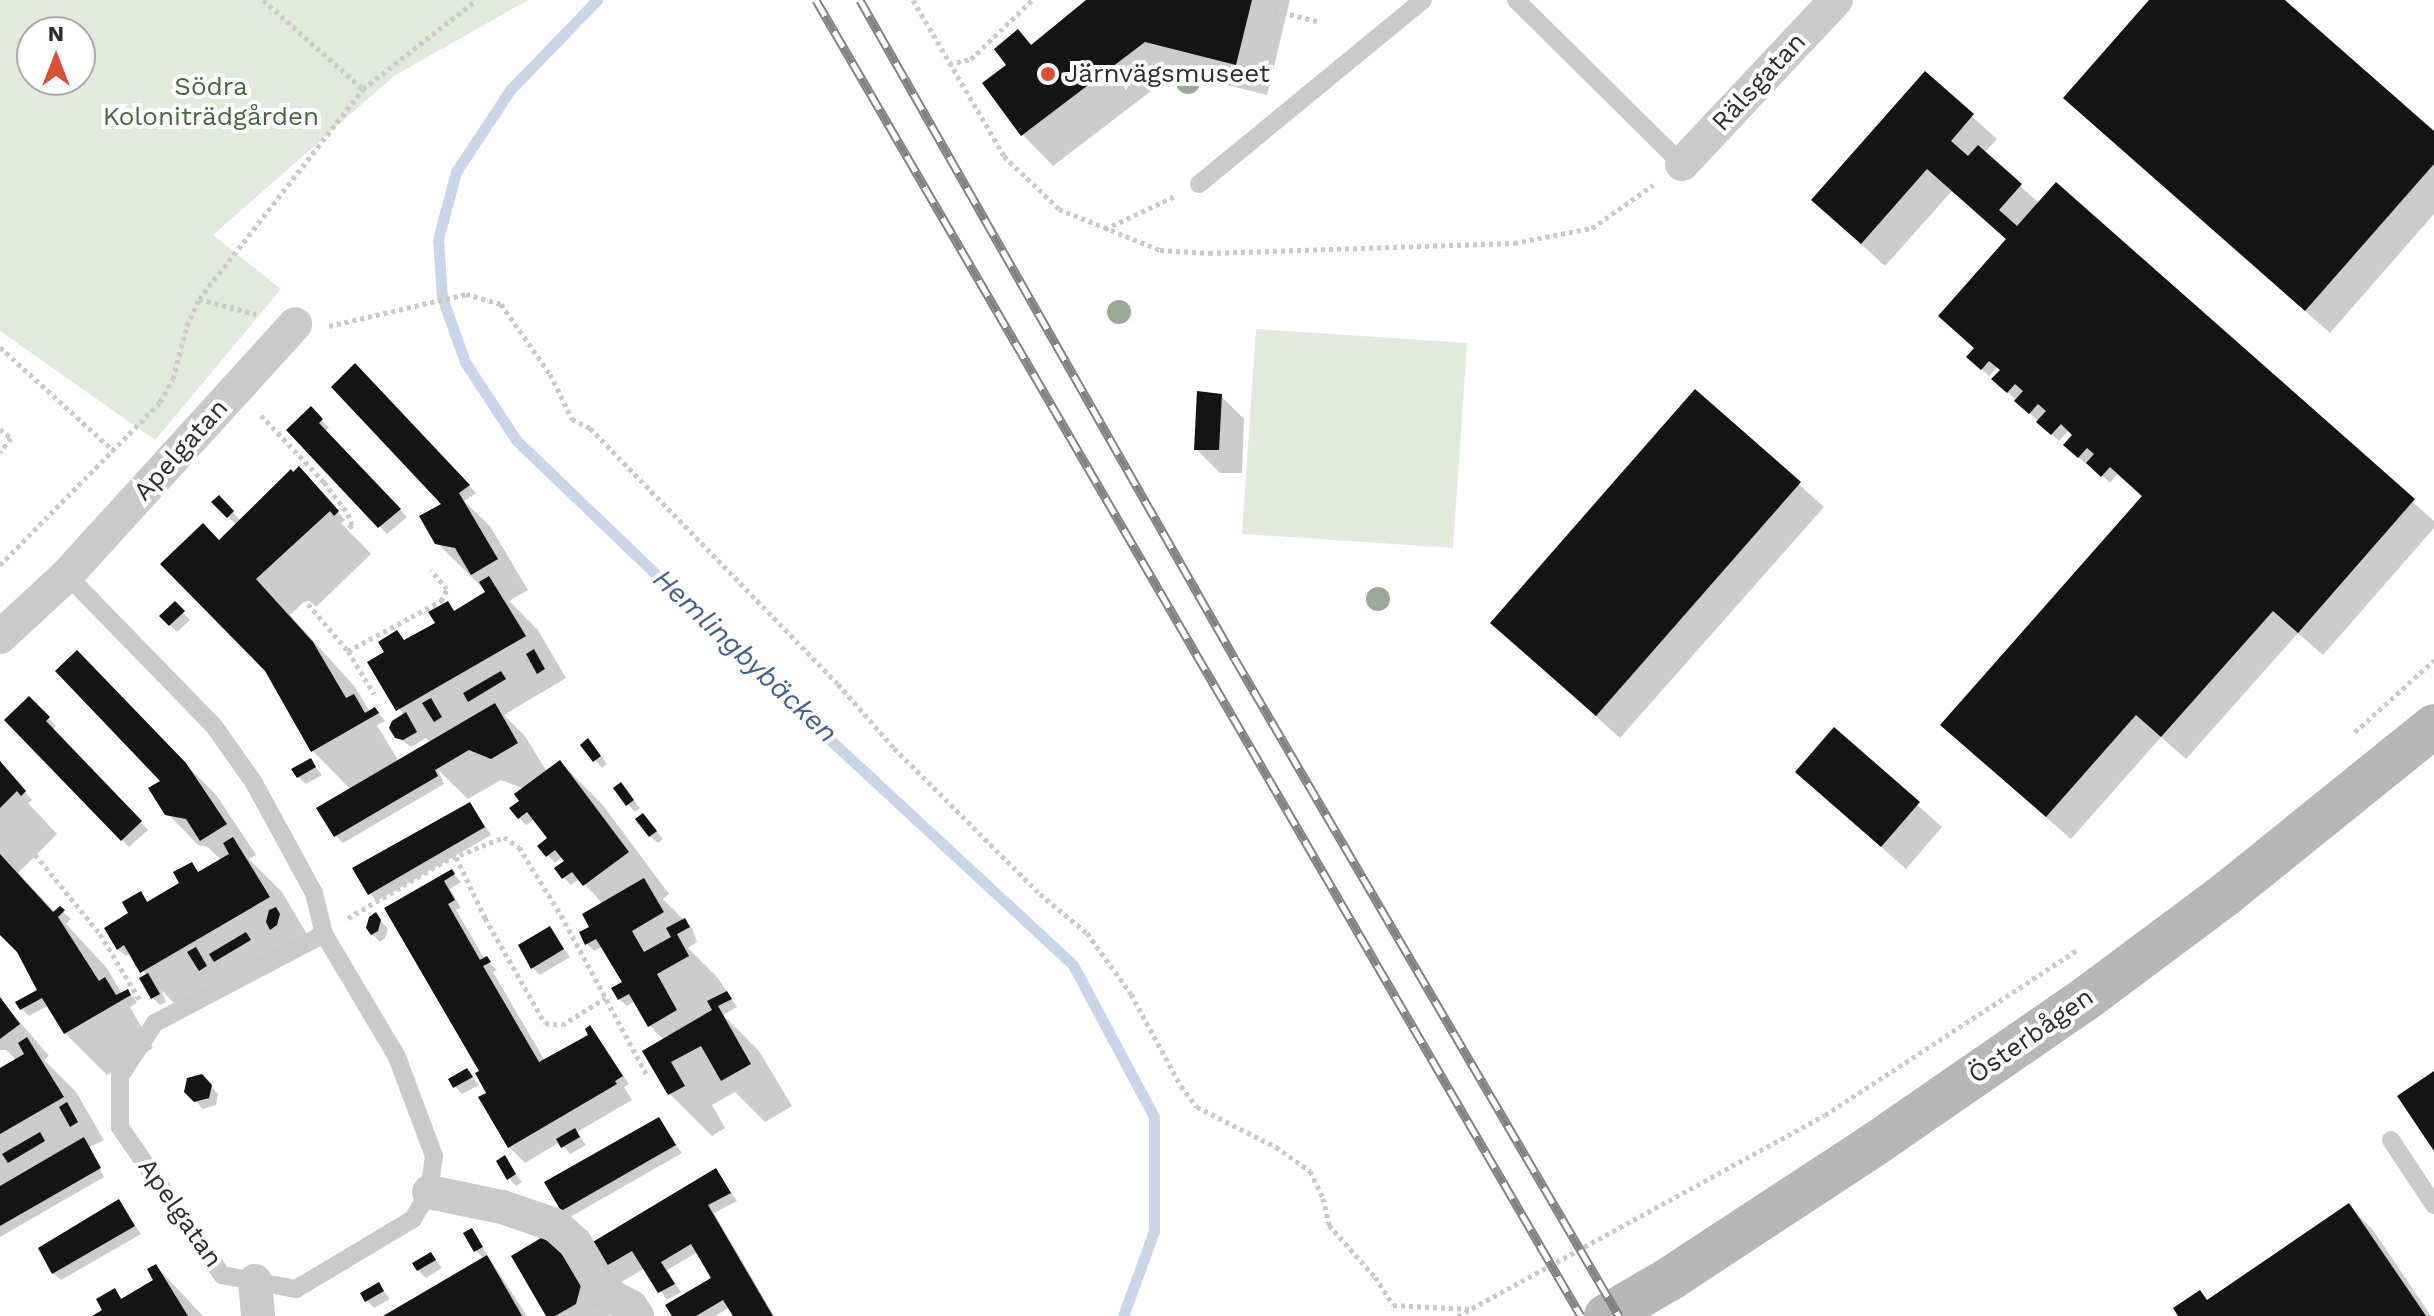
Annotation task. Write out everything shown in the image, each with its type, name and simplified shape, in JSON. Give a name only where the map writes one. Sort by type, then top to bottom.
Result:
[{"type":"main road","name":"Österbågen","points":[[1606,1316],[1671,1278],[1862,1153],[2088,997],[2226,894],[2434,726]]},
{"type":"street","name":"Rälsgatan","points":[[1682,164],[1836,0]]},
{"type":"street","name":"Apelgatan","points":[[0,637],[67,575],[295,324]]},
{"type":"street","points":[[429,1192],[502,1207],[555,1225],[575,1243],[604,1292],[631,1307],[637,1316]]},
{"type":"street","points":[[255,1281],[258,1316]]},
{"type":"lane","points":[[1199,184],[1423,0]]},
{"type":"lane","points":[[1516,0],[1682,164]]},
{"type":"lane","points":[[67,575],[214,726],[254,783],[314,893],[324,934],[397,1057],[434,1156],[429,1192]]},
{"type":"lane","name":"Apelgatan","points":[[324,934],[155,1023],[120,1076],[120,1127],[222,1275],[296,1289],[413,1219],[429,1192]]},
{"type":"lane","points":[[2391,1140],[2434,1205]]},
{"type":"path","points":[[263,0],[363,89]]},
{"type":"path","points":[[0,565],[160,402],[173,379],[187,326],[199,299],[363,89],[476,0]]},
{"type":"path","points":[[913,0],[1004,156],[1059,209],[1160,250],[1209,253],[1514,243],[1592,228],[1682,164]]},
{"type":"path","points":[[949,64],[971,59],[1032,0]]},
{"type":"path","points":[[1251,5],[1317,21]]},
{"type":"path","points":[[1104,229],[1199,184]]},
{"type":"path","points":[[199,299],[295,324],[339,326],[466,294],[501,304],[550,374],[572,419],[590,428],[838,684],[894,748],[1040,894],[1087,933],[1131,994],[1181,1086],[1197,1107],[1276,1147],[1310,1171],[1323,1198],[1329,1225],[1375,1277],[1393,1305],[1470,1309]]},
{"type":"path","points":[[0,347],[114,451]]},
{"type":"path","points":[[237,387],[324,482],[348,514],[352,525],[307,567],[300,582],[308,604],[348,651],[374,694]]},
{"type":"path","points":[[0,429],[11,438],[0,452]]},
{"type":"path","points":[[0,549],[8,557]]},
{"type":"path","points":[[348,651],[441,601],[447,589],[431,570]]},
{"type":"path","points":[[2350,738],[2434,660]]},
{"type":"path","points":[[19,818],[25,842],[100,934],[155,1023]]},
{"type":"path","points":[[324,934],[456,857],[504,837],[519,847],[578,945],[648,1077]]},
{"type":"path","points":[[456,857],[485,918],[545,1023],[562,1025],[605,998]]},
{"type":"path","points":[[1458,1316],[1825,1115],[2078,949]]},
{"type":"path","points":[[0,1176],[120,1113]]},
{"type":"green space","name":"Södra Koloniträdgården","points":[[0,0],[528,0],[394,76],[213,235],[281,289],[155,440],[0,331]]},
{"type":"green space","points":[[1256,329],[1467,343],[1453,548],[1242,534]]},
{"type":"building","name":"Järnvägsmuseet","points":[[1086,0],[1252,0],[1236,65],[1145,42],[1021,136],[982,83],[1006,65],[994,49],[1018,29],[1031,45]]},
{"type":"building","points":[[2149,0],[2285,0],[2434,131],[2434,164],[2305,311],[2063,98]]},
{"type":"building","points":[[1925,71],[1974,114],[1951,141],[1968,156],[1978,145],[2022,184],[1999,210],[2017,226],[2056,182],[2415,499],[2298,633],[2273,611],[2161,737],[2136,715],[2046,817],[1940,725],[2142,496],[2110,467],[2101,477],[2086,463],[2094,454],[2087,448],[2078,458],[2063,445],[2072,435],[2061,424],[2051,435],[2036,422],[2046,411],[2038,404],[2029,414],[2014,401],[2023,391],[2015,384],[2007,393],[1991,379],[2000,370],[1989,361],[1981,370],[1966,357],[1974,348],[1938,316],[2006,239],[1927,169],[1861,244],[1811,200]]},
{"type":"building","points":[[355,363],[470,485],[459,493],[498,559],[471,575],[455,548],[435,544],[419,516],[441,504],[331,387]]},
{"type":"building","points":[[1695,389],[1801,482],[1596,716],[1490,623]]},
{"type":"building","points":[[1197,391],[1222,394],[1219,450],[1194,450]]},
{"type":"building","points":[[311,406],[323,419],[319,423],[401,509],[378,528],[286,430]]},
{"type":"building","points":[[299,466],[339,511],[334,516],[330,511],[256,579],[313,642],[346,698],[354,694],[365,713],[375,707],[379,713],[311,752],[265,671],[160,564],[203,523],[219,540],[291,469],[293,472]]},
{"type":"building","points":[[219,495],[234,511],[227,518],[211,502]]},
{"type":"building","points":[[489,576],[526,636],[396,711],[367,662],[384,652],[378,642],[397,630],[404,640],[435,623],[428,612],[448,601],[454,611],[485,592],[479,582]]},
{"type":"building","points":[[175,601],[185,611],[169,626],[159,616]]},
{"type":"building","points":[[534,649],[545,669],[537,674],[526,654]]},
{"type":"building","points":[[77,650],[186,763],[227,824],[200,841],[186,819],[165,815],[148,788],[160,781],[55,671]]},
{"type":"building","points":[[501,671],[506,679],[468,702],[463,693]]},
{"type":"building","points":[[29,696],[50,717],[46,721],[142,821],[121,841],[4,720]]},
{"type":"building","points":[[431,698],[442,717],[434,722],[422,703]]},
{"type":"building","points":[[495,703],[518,743],[491,759],[469,750],[435,770],[438,776],[334,837],[316,808]]},
{"type":"building","points":[[406,712],[417,732],[403,740],[395,738],[389,728],[392,721]]},
{"type":"building","points":[[1834,727],[1920,802],[1881,847],[1795,772]]},
{"type":"building","points":[[588,738],[601,756],[593,762],[580,745]]},
{"type":"building","points":[[311,758],[316,767],[297,778],[291,769]]},
{"type":"building","points":[[560,760],[629,852],[583,886],[572,872],[562,879],[554,868],[564,861],[555,850],[546,857],[537,846],[547,838],[527,812],[518,819],[509,808],[519,801],[514,794]]},
{"type":"building","points":[[0,761],[26,791],[21,796],[17,791],[0,808]]},
{"type":"building","points":[[621,782],[634,800],[626,806],[613,788]]},
{"type":"building","points":[[470,802],[485,827],[368,895],[352,868]]},
{"type":"building","points":[[643,813],[657,831],[649,837],[635,819]]},
{"type":"building","points":[[233,837],[270,897],[140,973],[124,945],[117,950],[104,928],[128,913],[122,902],[141,891],[147,902],[179,883],[173,872],[192,862],[198,872],[229,854],[223,843]]},
{"type":"building","points":[[0,854],[53,912],[60,906],[65,910],[58,917],[99,981],[105,977],[116,995],[128,989],[131,995],[64,1034],[42,998],[20,1010],[15,1002],[37,990],[17,952],[0,935]]},
{"type":"building","points":[[452,869],[455,874],[444,881],[455,900],[448,904],[480,960],[487,956],[491,962],[483,966],[539,1062],[588,1035],[585,1029],[590,1025],[623,1076],[615,1081],[617,1084],[508,1148],[478,1097],[486,1093],[475,1073],[479,1071],[384,908]]},
{"type":"building","points":[[644,878],[664,912],[632,931],[644,952],[671,937],[666,928],[685,918],[690,927],[677,934],[689,956],[657,974],[677,1010],[648,1027],[629,994],[618,1000],[611,988],[622,982],[596,939],[585,945],[579,932],[589,927],[582,914]]},
{"type":"building","points":[[276,907],[280,914],[277,925],[270,930],[266,922],[269,910]]},
{"type":"building","points":[[376,912],[381,920],[378,931],[371,935],[366,928],[369,917]]},
{"type":"building","points":[[550,926],[564,949],[531,969],[518,945]]},
{"type":"building","points":[[246,932],[251,940],[214,962],[209,954]]},
{"type":"building","points":[[196,947],[207,966],[199,971],[187,952]]},
{"type":"building","points":[[148,973],[160,994],[151,999],[139,978]]},
{"type":"building","points":[[727,991],[732,999],[718,1006],[751,1064],[721,1081],[701,1046],[671,1062],[685,1086],[668,1095],[642,1051],[712,1010],[707,1001]]},
{"type":"building","points":[[0,997],[20,1024],[0,1039]]},
{"type":"building","points":[[27,1037],[64,1097],[0,1134],[0,1068],[24,1054],[18,1043]]},
{"type":"building","points":[[467,1068],[473,1077],[453,1088],[448,1079]]},
{"type":"building","points":[[2434,1071],[2434,1151],[2397,1096]]},
{"type":"building","points":[[202,1074],[212,1085],[209,1098],[194,1102],[184,1092],[187,1078]]},
{"type":"building","points":[[67,1102],[78,1122],[70,1127],[59,1107]]},
{"type":"building","points":[[659,1117],[676,1145],[561,1211],[544,1182]]},
{"type":"building","points":[[575,1128],[580,1137],[561,1148],[556,1139]]},
{"type":"building","points":[[40,1132],[45,1141],[8,1163],[2,1154]]},
{"type":"building","points":[[84,1137],[101,1168],[0,1226],[0,1186]]},
{"type":"building","points":[[505,1155],[516,1174],[507,1180],[496,1161]]},
{"type":"building","points":[[716,1168],[731,1193],[708,1205],[773,1316],[733,1316],[723,1300],[696,1316],[672,1316],[665,1305],[711,1278],[691,1244],[661,1262],[675,1284],[658,1293],[632,1251],[601,1269],[586,1246]]},
{"type":"building","points":[[119,1199],[135,1226],[52,1274],[38,1248]]},
{"type":"building","points":[[2349,1203],[2426,1316],[2178,1316],[2173,1308],[2200,1290],[2207,1300]]},
{"type":"building","points":[[472,1228],[483,1247],[474,1252],[463,1233]]},
{"type":"building","points":[[551,1232],[581,1285],[576,1304],[555,1316],[546,1316],[511,1256]]},
{"type":"building","points":[[431,1252],[436,1260],[417,1271],[412,1263]]},
{"type":"building","points":[[487,1255],[522,1316],[383,1316]]},
{"type":"building","points":[[156,1264],[188,1316],[92,1316],[102,1310],[96,1299],[115,1288],[121,1299],[153,1280],[147,1269]]},
{"type":"building","points":[[379,1282],[384,1291],[365,1302],[360,1293]]},
{"type":"waterway","name":"Hemlingbybäcken","points":[[597,0],[510,90],[456,172],[438,239],[442,297],[465,362],[516,440],[786,699],[1073,965],[1154,1117],[1154,1231],[1123,1316]]},
{"type":"railway","points":[[816,0],[1581,1316]]},
{"type":"railway","points":[[860,0],[1235,659],[1619,1316]]},
{"type":"place","name":"Järnvägsmuseet","points":[[1048,74]]}]
